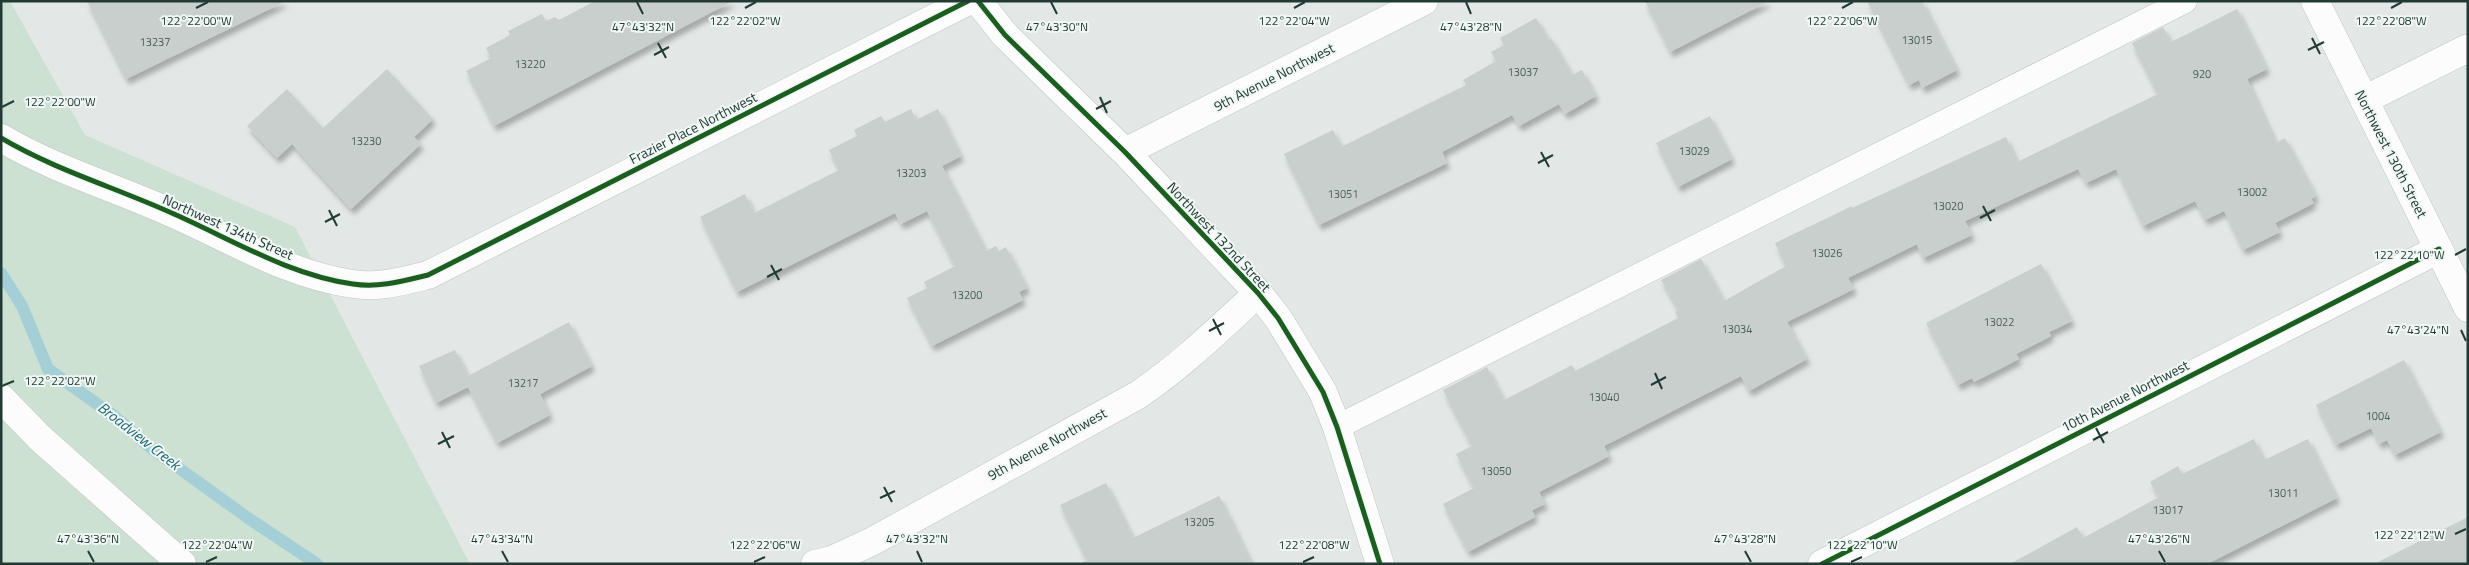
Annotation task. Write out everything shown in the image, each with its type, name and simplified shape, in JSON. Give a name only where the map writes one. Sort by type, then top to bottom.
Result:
[{"type":"street","name":"Frazier Place Northwest","points":[[428,276],[968,1]]},
{"type":"street","name":"Northwest 132nd Street","points":[[978,1],[1005,35],[1125,152],[1258,293],[1301,354],[1323,392],[1338,427],[1380,564]]},
{"type":"street","name":"9th Avenue Northwest","points":[[1125,152],[1424,1]]},
{"type":"street","name":"Northwest 130th Street","points":[[2315,1],[2468,308]]},
{"type":"street","points":[[2364,100],[2468,48]]},
{"type":"street","name":"Northwest 134th Street","points":[[1,138],[54,164],[173,213],[256,253],[316,277],[355,284],[390,284],[428,276]]},
{"type":"street","name":"10th Avenue Northwest","points":[[1822,564],[2438,249]]},
{"type":"street","name":"9th Avenue Northwest","points":[[816,564],[832,560],[871,542],[1138,395],[1198,350],[1258,293]]},
{"type":"street","points":[[1,398],[40,438],[182,564]]},
{"type":"lane","points":[[1338,427],[2185,1]]},
{"type":"green space","points":[[1,1],[10,1],[85,135],[295,227],[470,564],[1,564]]},
{"type":"building","points":[[87,1],[286,1],[126,79]]},
{"type":"building","points":[[595,1],[733,1],[494,126],[466,71],[491,58],[486,48],[510,35],[508,31],[542,14],[546,21],[555,17],[559,20]]},
{"type":"building","points":[[1645,1],[1769,1],[1670,52]]},
{"type":"building","points":[[1867,1],[1922,1],[1957,70],[1922,88],[1919,80],[1909,85]]},
{"type":"building","points":[[2237,9],[2267,69],[2247,79],[2276,143],[2285,138],[2316,196],[2311,199],[2314,203],[2275,223],[2280,232],[2243,250],[2224,211],[2205,220],[2195,201],[2143,226],[2116,169],[2086,183],[2078,169],[1965,221],[1972,235],[1923,258],[1917,244],[1848,278],[1854,289],[1787,322],[1807,359],[1749,391],[1741,376],[1604,446],[1609,456],[1539,492],[1545,504],[1532,510],[1535,517],[1468,552],[1443,504],[1474,488],[1456,454],[1472,446],[1443,390],[1487,367],[1504,400],[1572,365],[1575,371],[1678,318],[1675,312],[1679,310],[1661,280],[1701,259],[1724,301],[1786,266],[1775,243],[1852,206],[1852,208],[2006,137],[2017,162],[2158,94],[2132,43],[2163,27],[2171,42]]},
{"type":"building","points":[[1536,18],[1549,40],[1551,38],[1572,75],[1582,70],[1596,96],[1565,114],[1559,104],[1519,126],[1512,115],[1442,152],[1447,163],[1319,225],[1284,154],[1333,130],[1341,147],[1466,85],[1463,80],[1496,61],[1491,52],[1504,45],[1500,38]]},
{"type":"building","points":[[387,69],[433,119],[414,137],[421,144],[351,209],[292,144],[277,158],[247,126],[287,89],[323,128]]},
{"type":"building","points":[[911,109],[916,120],[938,109],[961,156],[942,166],[986,251],[996,246],[999,251],[1006,247],[1027,288],[1019,292],[1023,300],[932,346],[907,298],[927,288],[924,282],[955,266],[927,211],[901,224],[895,213],[737,292],[700,217],[745,194],[754,213],[839,170],[829,150],[857,136],[854,130],[881,116],[885,122]]},
{"type":"building","points":[[1710,116],[1732,159],[1678,187],[1656,143]]},
{"type":"building","points":[[2041,264],[2072,321],[2049,332],[2051,336],[2016,354],[2019,359],[1974,382],[1972,378],[1958,385],[1926,323]]},
{"type":"building","points":[[569,322],[592,366],[540,394],[550,415],[497,443],[468,387],[436,403],[419,366],[455,350],[468,376]]},
{"type":"building","points":[[2404,360],[2441,432],[2395,455],[2387,440],[2379,444],[2371,428],[2336,445],[2316,405]]},
{"type":"building","points":[[2254,439],[2264,460],[2308,439],[2337,498],[2207,564],[2010,564],[2077,527],[2083,538],[2159,497],[2150,482],[2178,466],[2182,474]]},
{"type":"building","points":[[1106,483],[1133,538],[1219,496],[1252,564],[1080,564],[1087,560],[1060,505]]},
{"type":"building","points":[[2468,517],[2468,564],[2374,564]]},
{"type":"waterway","name":"Broadview Creek","points":[[1,273],[22,306],[48,369],[114,416],[151,448],[248,518],[317,564]]},
{"type":"cycle path","points":[[1,138],[43,160],[196,224],[284,265],[306,273],[353,284],[391,283],[428,275],[968,1]]},
{"type":"cycle path","points":[[978,1],[1005,35],[1125,152],[1258,293],[1278,318],[1323,392],[1337,427],[1380,564]]},
{"type":"cycle path","points":[[1822,564],[2439,249]]}]
